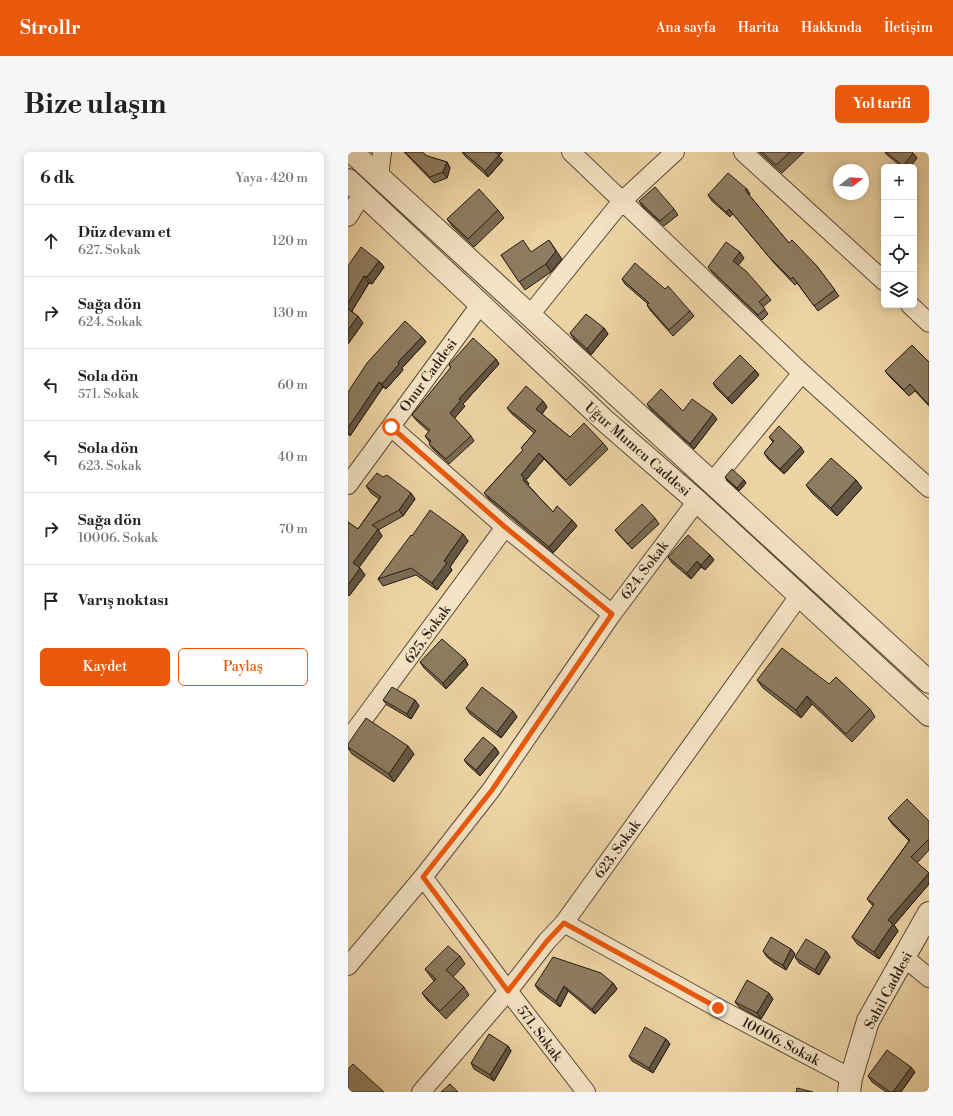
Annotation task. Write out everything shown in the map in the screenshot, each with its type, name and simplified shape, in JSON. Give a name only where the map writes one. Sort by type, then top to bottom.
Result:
[{"type":"street","name":"Uğur Mumcu Caddesi","points":[[352,152],[929,682]]},
{"type":"street","points":[[379,177],[382,152]]},
{"type":"street","points":[[571,152],[802,372],[929,488]]},
{"type":"street","points":[[529,316],[622,200],[675,152]]},
{"type":"street","points":[[743,152],[881,278]]},
{"type":"street","name":"Uğur Mumcu Caddesi","points":[[355,187],[604,420],[697,501],[929,715]]},
{"type":"street","points":[[348,217],[355,187]]},
{"type":"street","name":"Onur Caddesi","points":[[348,485],[480,304]]},
{"type":"street","points":[[913,308],[929,322]]},
{"type":"street","points":[[712,482],[802,372]]},
{"type":"street","points":[[391,427],[505,527],[612,614]]},
{"type":"street","name":"624. Sokak","points":[[348,966],[423,877],[492,790],[612,614],[697,501]]},
{"type":"street","name":"625. Sokak","points":[[348,740],[505,527]]},
{"type":"street","name":"623. Sokak","points":[[421,1092],[508,991],[547,941],[564,923],[799,596]]},
{"type":"street","name":"571. Sokak","points":[[423,877],[586,1092]]},
{"type":"street","name":"Sahil Caddesi","points":[[850,1085],[868,1021],[905,958],[929,913]]},
{"type":"street","name":"10006. Sokak","points":[[564,923],[718,1008],[850,1085]]},
{"type":"street","points":[[905,958],[929,978]]},
{"type":"building","points":[[405,152],[422,152],[427,156],[447,162],[443,172],[430,177]]},
{"type":"building","points":[[463,152],[495,152],[499,155],[485,171]]},
{"type":"building","points":[[762,152],[790,152],[776,165]]},
{"type":"building","points":[[886,152],[913,153],[905,164],[901,164]]},
{"type":"building","points":[[728,173],[747,189],[745,190],[789,243],[792,240],[816,265],[835,290],[814,306],[793,277],[791,279],[770,258],[729,209],[726,212],[708,195]]},
{"type":"building","points":[[655,187],[674,209],[660,221],[639,201]]},
{"type":"building","points":[[479,189],[498,210],[468,239],[447,219]]},
{"type":"building","points":[[523,240],[531,252],[549,240],[556,251],[546,264],[519,282],[501,255]]},
{"type":"building","points":[[726,242],[740,252],[733,261],[746,271],[767,295],[759,302],[765,309],[758,315],[708,267]]},
{"type":"building","points":[[361,247],[379,261],[367,277],[364,276],[348,303],[348,266]]},
{"type":"building","points":[[635,263],[665,289],[668,286],[690,311],[669,330],[647,305],[649,303],[622,279]]},
{"type":"building","points":[[348,309],[358,316],[348,330]]},
{"type":"building","points":[[586,314],[604,328],[587,349],[570,333]]},
{"type":"building","points":[[405,321],[422,337],[398,362],[399,364],[382,384],[379,382],[348,428],[348,392],[367,363]]},
{"type":"building","points":[[473,338],[496,359],[459,399],[461,400],[450,413],[471,436],[446,459],[429,444],[431,441],[425,436],[430,430],[412,415],[451,367],[449,365]]},
{"type":"building","points":[[912,345],[929,362],[929,405],[910,384],[904,390],[885,371]]},
{"type":"building","points":[[740,355],[755,370],[728,398],[713,383]]},
{"type":"building","points":[[526,386],[543,401],[536,409],[570,437],[584,423],[603,443],[566,480],[539,453],[521,475],[524,478],[523,480],[553,512],[557,506],[572,520],[549,547],[484,493],[523,450],[521,448],[536,431],[507,408]]},
{"type":"building","points":[[661,389],[683,411],[692,399],[713,414],[690,444],[647,404]]},
{"type":"building","points":[[779,426],[801,447],[780,469],[764,453],[774,441],[769,437]]},
{"type":"building","points":[[831,458],[856,480],[831,508],[806,485]]},
{"type":"building","points":[[732,469],[744,480],[737,488],[725,477]]},
{"type":"building","points":[[377,473],[383,477],[387,475],[411,493],[399,510],[372,525],[378,529],[353,563],[360,568],[348,585],[348,522],[358,529],[381,497],[366,486]]},
{"type":"building","points":[[642,504],[655,518],[628,544],[615,530]]},
{"type":"building","points":[[430,510],[463,534],[444,561],[447,563],[432,583],[411,568],[378,579],[411,535],[412,536]]},
{"type":"building","points":[[688,535],[710,555],[701,565],[697,561],[687,573],[668,557]]},
{"type":"building","points":[[442,639],[465,659],[443,683],[420,662]]},
{"type":"building","points":[[782,648],[829,684],[836,677],[870,709],[846,734],[807,696],[796,710],[757,680]]},
{"type":"building","points":[[392,687],[415,700],[407,714],[383,700]]},
{"type":"building","points":[[482,687],[513,711],[497,732],[466,708]]},
{"type":"building","points":[[366,718],[408,746],[389,774],[348,747],[348,744]]},
{"type":"building","points":[[483,737],[495,747],[476,770],[464,760]]},
{"type":"building","points":[[907,799],[929,821],[929,839],[911,857],[929,873],[888,920],[893,924],[874,952],[852,937],[874,904],[867,899],[910,840],[888,818]]},
{"type":"building","points":[[771,937],[791,949],[783,965],[770,958],[763,951]]},
{"type":"building","points":[[806,939],[826,951],[815,970],[795,957]]},
{"type":"building","points":[[448,946],[460,956],[446,970],[464,987],[440,1011],[422,993],[436,979],[425,969]]},
{"type":"building","points":[[553,957],[601,973],[613,983],[592,1009],[564,986],[556,1001],[535,985]]},
{"type":"building","points":[[747,980],[769,993],[757,1013],[735,1002]]},
{"type":"building","points":[[645,1027],[666,1039],[649,1068],[629,1056]]},
{"type":"building","points":[[489,1034],[508,1046],[490,1075],[471,1063]]},
{"type":"building","points":[[887,1050],[911,1067],[893,1092],[890,1092],[868,1076]]},
{"type":"building","points":[[353,1064],[384,1092],[348,1092],[348,1069]]},
{"type":"building","points":[[450,1084],[458,1092],[441,1092]]},
{"type":"building","points":[[797,1088],[813,1092],[796,1092]]},
{"type":"route","points":[[391,427],[505,527],[612,614],[492,790],[423,877],[508,991],[547,941],[564,923],[718,1008]]}]
